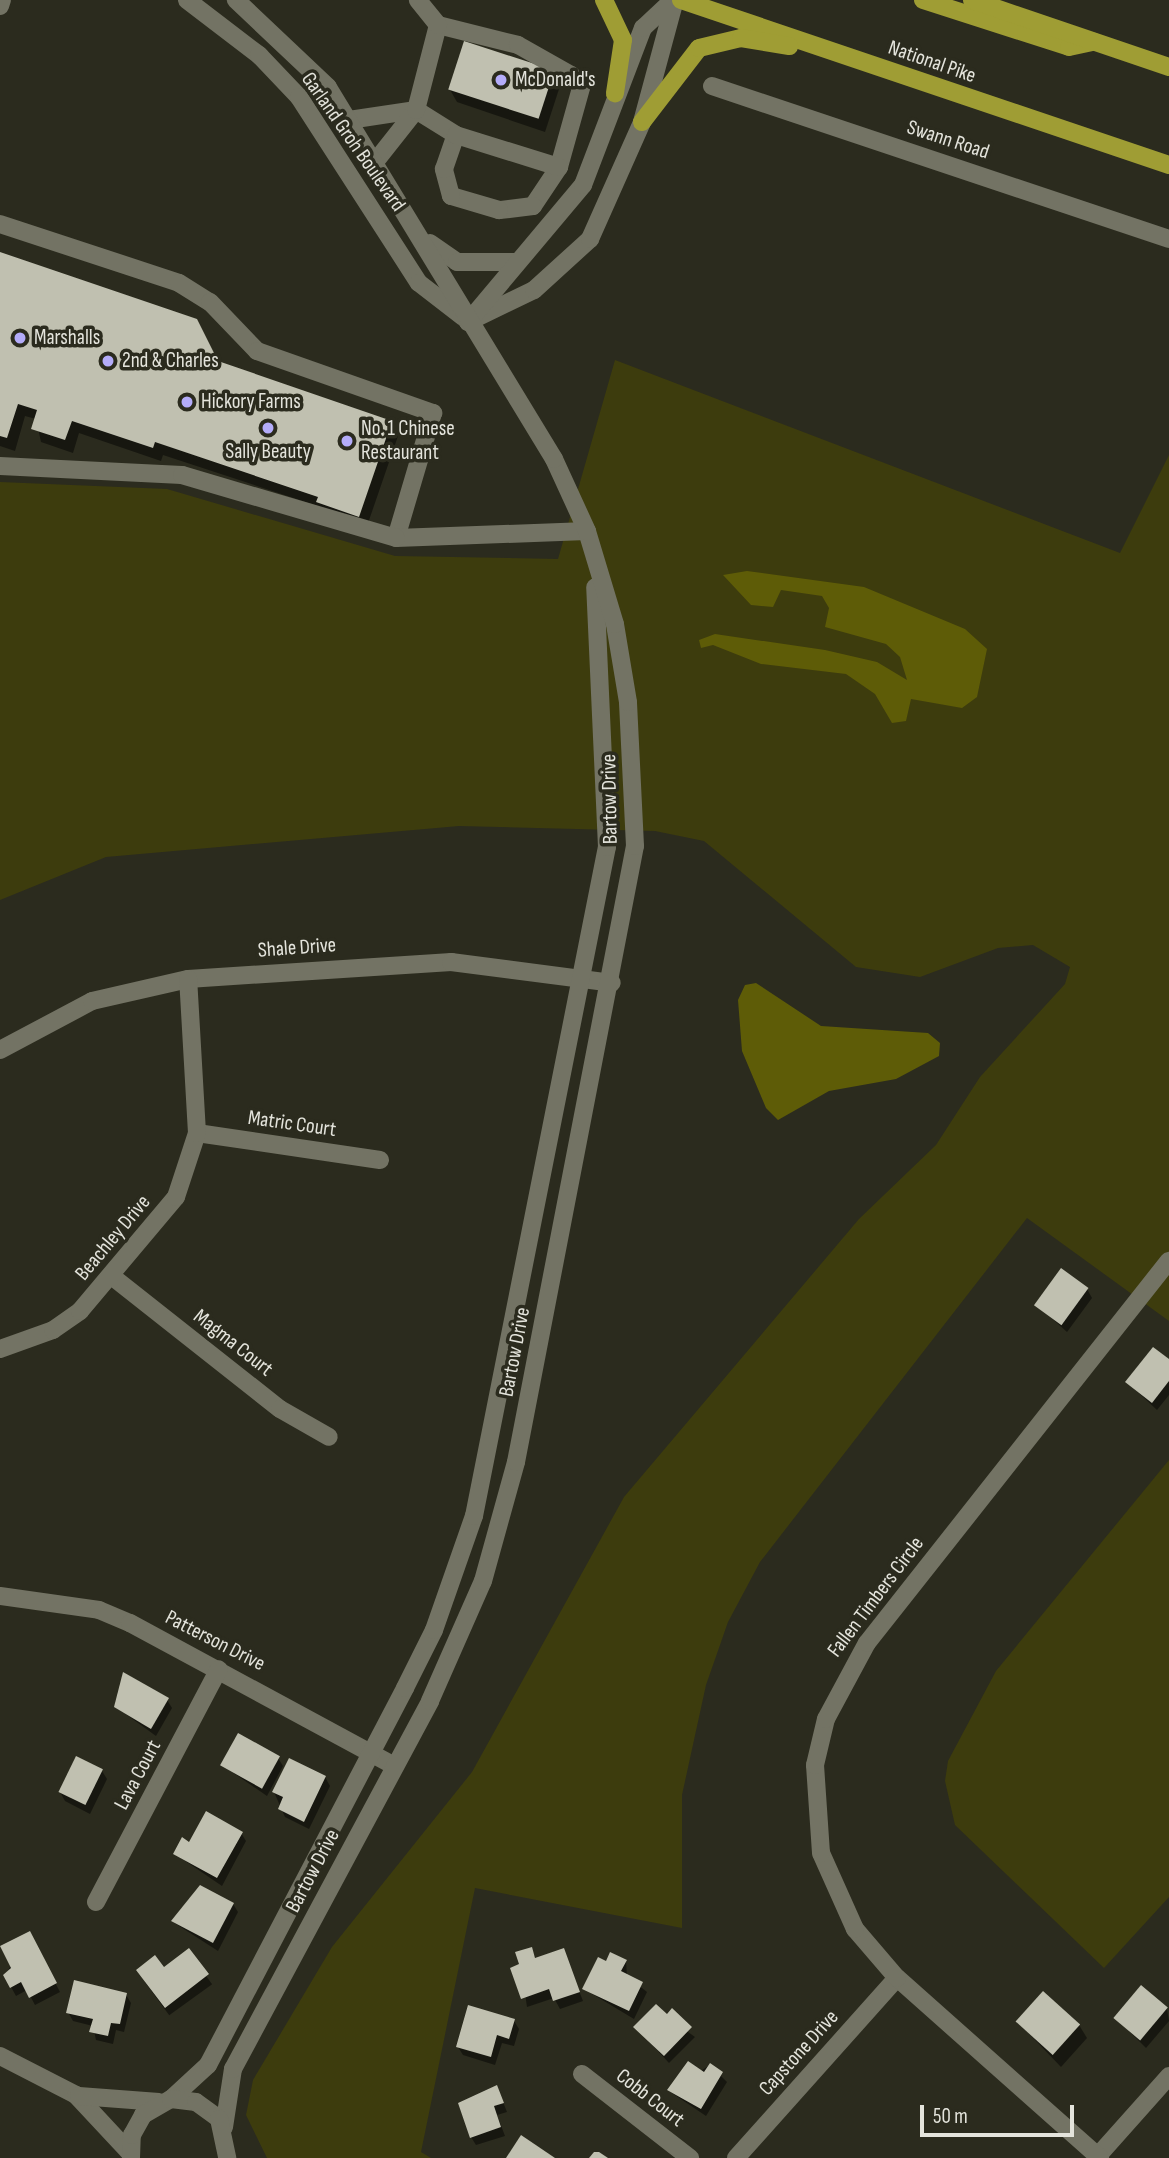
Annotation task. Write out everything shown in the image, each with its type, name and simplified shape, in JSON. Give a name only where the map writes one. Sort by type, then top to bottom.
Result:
[{"type":"main road","points":[[604,0],[623,40],[615,93]]},
{"type":"main road","name":"National Pike","points":[[681,0],[1169,165]]},
{"type":"main road","points":[[923,0],[1069,47],[1093,41]]},
{"type":"main road","points":[[972,0],[1169,66]]},
{"type":"main road","points":[[642,122],[687,60],[718,40],[836,53]]},
{"type":"street","points":[[0,6],[2,0]]},
{"type":"street","name":"Garland Groh Boulevard","points":[[187,0],[259,55],[299,97],[419,283],[468,321]]},
{"type":"street","name":"Garland Groh Boulevard","points":[[236,0],[328,87],[420,232],[468,321]]},
{"type":"street","points":[[418,0],[438,25],[518,45],[571,75],[581,88],[559,167],[533,206],[499,210],[451,196],[444,169],[456,135]]},
{"type":"street","points":[[468,321],[534,290],[590,239],[642,122],[674,0]]},
{"type":"street","points":[[468,321],[583,185],[615,93],[643,28],[674,0]]},
{"type":"street","points":[[375,162],[416,110],[438,25]]},
{"type":"street","name":"Swann Road","points":[[712,86],[1169,239]]},
{"type":"street","points":[[349,120],[416,110],[456,135],[559,167]]},
{"type":"street","points":[[0,224],[179,283],[210,302],[257,351],[433,413],[396,538]]},
{"type":"street","points":[[420,232],[457,262],[517,262]]},
{"type":"street","name":"Bartow Drive","points":[[227,2158],[225,2131],[233,2069],[458,1643],[501,1520],[612,983],[635,846],[635,780],[615,624],[587,531],[544,440],[468,321]]},
{"type":"street","points":[[0,466],[182,475],[396,538],[587,531]]},
{"type":"street","name":"Bartow Drive","points":[[130,2156],[143,2115],[168,2100],[208,2065],[434,1630],[474,1516],[584,978],[607,847],[600,629],[587,531]]},
{"type":"street","name":"Shale Drive","points":[[0,1050],[109,994],[188,979],[452,962],[612,983]]},
{"type":"street","name":"Beachley Drive","points":[[0,1349],[53,1330],[114,1278],[176,1197],[197,1133],[188,979]]},
{"type":"street","name":"Matric Court","points":[[197,1133],[380,1160]]},
{"type":"street","name":"Fallen Timbers Circle","points":[[1098,2157],[897,1978],[855,1929],[821,1853],[815,1765],[826,1719],[867,1643],[1165,1265]]},
{"type":"street","name":"Magma Court","points":[[114,1278],[280,1409],[329,1437]]},
{"type":"street","name":"Patterson Drive","points":[[0,1596],[99,1610],[219,1669],[370,1749],[395,1766]]},
{"type":"street","name":"Lava Court","points":[[96,1902],[219,1669]]},
{"type":"street","name":"Capstone Drive","points":[[736,2158],[897,1978]]},
{"type":"street","points":[[0,2056],[76,2095],[111,2102],[196,2102],[225,2131],[238,2158]]},
{"type":"street","name":"Cobb Court","points":[[582,2074],[690,2158]]},
{"type":"street","points":[[1098,2157],[1169,2076]]},
{"type":"street","points":[[76,2095],[130,2156]]},
{"type":"shaded area","points":[[615,360],[1120,553],[1169,455],[1169,1321],[1027,1218],[760,1562],[728,1622],[706,1685],[682,1795],[682,1928],[475,1888],[421,2152],[431,2158],[267,2158],[246,2115],[253,2080],[332,1947],[472,1772],[624,1497],[859,1219],[936,1145],[980,1077],[1065,984],[1070,967],[1033,945],[998,948],[920,977],[856,967],[704,841],[655,831],[459,826],[106,857],[0,900],[0,482],[167,489],[395,556],[558,559]]},
{"type":"shaded area","points":[[747,571],[864,587],[965,629],[987,649],[977,697],[962,708],[911,699],[906,721],[892,723],[875,694],[846,674],[761,664],[713,645],[701,648],[699,640],[715,634],[825,650],[877,662],[907,680],[900,657],[886,644],[825,627],[829,608],[822,596],[781,590],[773,607],[751,605],[723,575]]},
{"type":"shaded area","points":[[756,983],[821,1026],[928,1033],[940,1043],[939,1056],[896,1079],[829,1091],[778,1120],[766,1108],[742,1051],[738,1000],[745,985]]},
{"type":"shaded area","points":[[1169,1460],[1169,1897],[1104,1968],[955,1825],[945,1781],[948,1761],[996,1671]]},
{"type":"building","name":"McDonald's","points":[[464,41],[554,70],[539,119],[448,90]]},
{"type":"building","points":[[0,252],[197,319],[218,361],[392,421],[359,517],[316,502],[318,497],[155,442],[153,448],[72,421],[65,440],[31,429],[37,410],[18,404],[7,438],[0,436]]},
{"type":"building","points":[[1061,1268],[1089,1288],[1061,1325],[1034,1305]]},
{"type":"building","points":[[1153,1347],[1169,1359],[1169,1381],[1152,1403],[1125,1382]]},
{"type":"building","points":[[123,1672],[169,1698],[151,1729],[114,1707]]},
{"type":"building","points":[[238,1733],[280,1756],[262,1789],[220,1765]]},
{"type":"building","points":[[76,1756],[103,1769],[85,1805],[58,1792]]},
{"type":"building","points":[[289,1758],[326,1776],[304,1822],[278,1809],[283,1797],[272,1792]]},
{"type":"building","points":[[206,1811],[243,1832],[217,1878],[173,1854],[182,1837],[189,1842]]},
{"type":"building","points":[[200,1885],[234,1903],[213,1943],[171,1921]]},
{"type":"building","points":[[30,1931],[57,1983],[29,1998],[21,1982],[10,1988],[3,1975],[11,1968],[0,1946]]},
{"type":"building","points":[[532,1947],[535,1958],[564,1948],[580,1992],[553,2001],[549,1989],[521,1999],[510,1968],[519,1964],[515,1952]]},
{"type":"building","points":[[189,1948],[209,1974],[165,2008],[136,1970],[155,1955],[164,1967]]},
{"type":"building","points":[[610,1952],[627,1960],[621,1971],[643,1982],[629,2011],[582,1989],[598,1957],[606,1961]]},
{"type":"building","points":[[74,1980],[127,1993],[120,2024],[111,2023],[108,2036],[89,2032],[93,2019],[66,2013]]},
{"type":"building","points":[[1141,1985],[1168,2007],[1140,2040],[1113,2018]]},
{"type":"building","points":[[1043,1991],[1080,2024],[1053,2055],[1016,2021]]},
{"type":"building","points":[[656,2004],[667,2014],[672,2008],[692,2027],[664,2056],[633,2027]]},
{"type":"building","points":[[468,2005],[515,2019],[509,2039],[497,2035],[491,2057],[456,2047]]},
{"type":"building","points":[[688,2061],[704,2072],[710,2063],[723,2072],[701,2109],[667,2090]]},
{"type":"building","points":[[497,2085],[504,2103],[494,2106],[501,2127],[470,2138],[458,2103]]},
{"type":"building","points":[[521,2135],[555,2158],[506,2158]]},
{"type":"building","points":[[594,2152],[599,2152],[608,2158],[589,2158]]},
{"type":"place","name":"McDonald's","points":[[501,80]]},
{"type":"place","name":"Marshalls","points":[[20,338]]},
{"type":"place","name":"2nd & Charles","points":[[108,361]]},
{"type":"place","name":"Hickory Farms","points":[[187,402]]},
{"type":"place","name":"Sally Beauty","points":[[268,428]]},
{"type":"place","name":"No. 1 Chinese Restaurant","points":[[347,441]]}]
